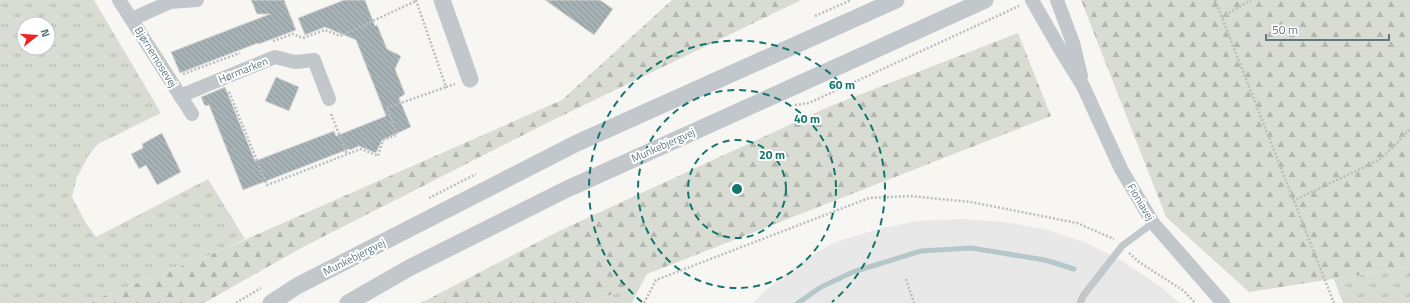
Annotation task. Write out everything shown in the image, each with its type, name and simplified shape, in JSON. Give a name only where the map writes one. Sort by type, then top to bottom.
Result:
[{"type":"street","name":"Bjørnemosevej","points":[[120,0],[192,114]]},
{"type":"street","points":[[132,19],[170,2],[197,0]]},
{"type":"street","points":[[442,0],[470,79]]},
{"type":"street","name":"Munkebjergvej","points":[[270,303],[297,286],[577,144],[896,0]]},
{"type":"street","name":"Munkebjergvej","points":[[348,303],[409,268],[565,190],[985,0]]},
{"type":"street","name":"Fioniavej","points":[[1032,0],[1083,86],[1121,169],[1153,223],[1224,303]]},
{"type":"street","name":"Fioniavej","points":[[1057,0],[1073,43],[1083,86]]},
{"type":"street","name":"Hørmarken","points":[[180,96],[275,57],[295,62],[314,60],[329,99]]},
{"type":"lane","points":[[1080,303],[1083,296],[1122,246],[1153,223]]},
{"type":"path","points":[[270,43],[293,34],[303,38],[325,30],[340,36],[416,0],[446,87]]},
{"type":"path","points":[[1215,0],[1334,303]]},
{"type":"path","points":[[1222,17],[1235,11],[1251,0]]},
{"type":"path","points":[[790,106],[809,103],[1017,6]]},
{"type":"path","points":[[182,74],[247,51]]},
{"type":"path","points":[[224,78],[267,184],[361,149],[378,156],[383,140],[397,135],[387,108],[470,79]]},
{"type":"path","points":[[329,99],[328,105],[348,154]]},
{"type":"path","points":[[1293,201],[1377,161],[1386,154],[1410,129]]},
{"type":"path","points":[[644,303],[656,280],[870,198],[910,196],[971,202],[1077,223],[1112,237],[1139,262],[1184,291],[1195,303]]},
{"type":"path","points":[[906,279],[914,303]]},
{"type":"shaded area","points":[[961,219],[1005,222],[1044,229],[1087,243],[1124,262],[1161,287],[1180,303],[754,303],[765,291],[798,264],[833,243],[878,229],[918,221]]},
{"type":"green space","points":[[0,0],[94,0],[161,113],[98,144],[89,155],[77,177],[72,197],[86,223],[96,237],[208,179],[245,239],[215,253],[86,303],[0,303]]},
{"type":"green space","points":[[672,0],[801,0],[549,122],[303,247],[204,303],[86,303],[215,253],[562,100]]},
{"type":"green space","points":[[1081,0],[1410,0],[1410,267],[1249,292],[1166,217]]},
{"type":"green space","points":[[1018,33],[1051,116],[647,274],[642,283],[589,303],[421,303],[559,231],[828,107]]},
{"type":"green space","points":[[1410,267],[1410,303],[1343,303],[1334,279]]},
{"type":"green space","points":[[642,283],[632,303],[589,303]]},
{"type":"building","points":[[251,0],[284,0],[296,30],[180,73],[171,52],[270,14],[257,14]]},
{"type":"building","points":[[344,0],[365,0],[375,26],[377,25],[387,49],[401,56],[395,69],[405,94],[399,98],[411,127],[382,140],[376,153],[359,146],[243,190],[209,105],[205,106],[201,97],[225,87],[255,161],[334,131],[336,136],[386,116],[356,40],[325,27],[305,35],[298,18]]},
{"type":"building","points":[[545,0],[600,0],[613,9],[594,35]]},
{"type":"building","points":[[276,77],[299,87],[289,111],[265,101]]},
{"type":"building","points":[[162,133],[181,172],[157,185],[146,165],[139,169],[131,154],[143,148],[142,144]]},
{"type":"waterway","points":[[798,303],[821,287],[853,272],[921,251],[971,248],[1045,260],[1074,269]]}]
